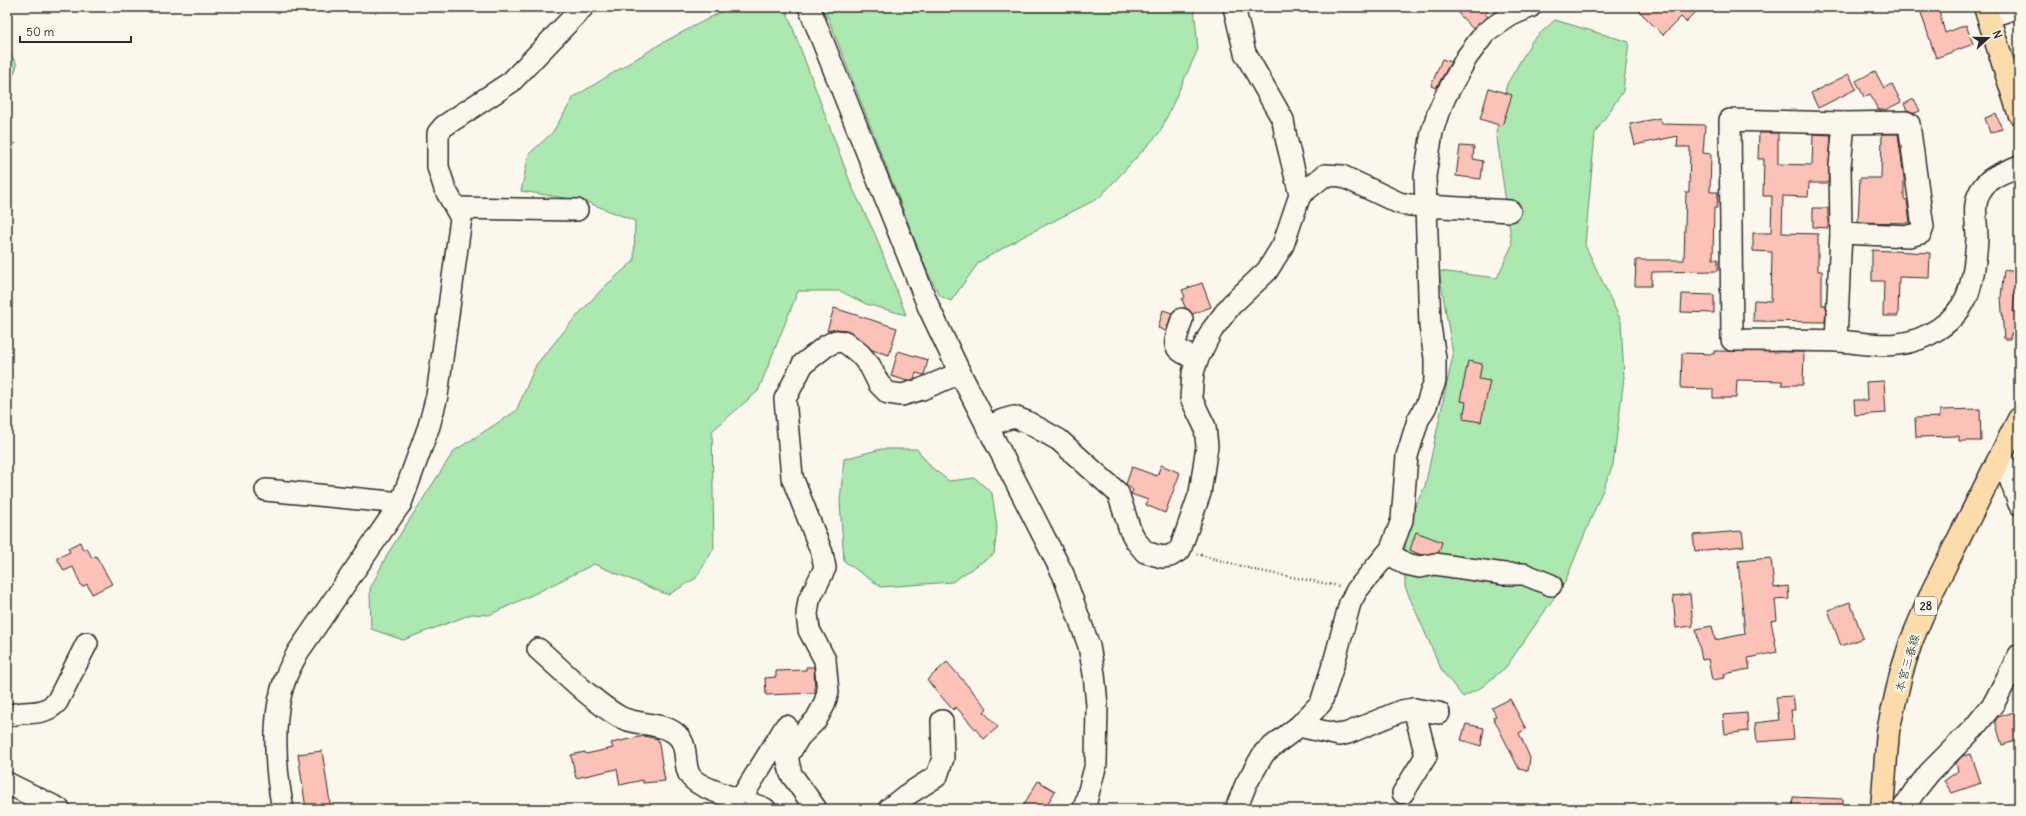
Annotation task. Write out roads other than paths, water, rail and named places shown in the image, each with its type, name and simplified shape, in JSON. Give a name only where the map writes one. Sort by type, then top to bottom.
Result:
[{"type":"main road","points":[[1987,12],[2019,113]]},
{"type":"main road","name":"本宮三春線","points":[[1882,809],[1888,731],[1901,674],[1911,642],[1930,596],[1974,506],[2002,456],[2019,419]]},
{"type":"street","points":[[283,809],[278,784],[276,732],[280,701],[286,677],[298,652],[401,503],[418,462],[437,396],[461,218],[445,189],[438,167],[438,134],[444,126],[512,82],[583,7]]},
{"type":"street","points":[[809,7],[926,301],[987,428],[1063,574],[1089,646],[1097,705],[1096,764],[1084,809]]},
{"type":"street","points":[[1234,7],[1245,53],[1283,120],[1300,194]]},
{"type":"street","points":[[1236,809],[1246,784],[1264,753],[1299,726],[1321,703],[1335,659],[1350,602],[1357,590],[1388,554],[1402,520],[1406,456],[1418,420],[1426,406],[1435,381],[1435,358],[1430,326],[1425,176],[1432,132],[1446,95],[1467,57],[1485,33],[1512,16],[1530,7]]},
{"type":"street","points":[[1987,12],[2019,7]]},
{"type":"street","points":[[1841,233],[1909,236],[1921,233],[1923,227],[1909,124],[1906,122],[1844,123],[1730,120],[1732,340],[1836,341],[1898,345],[1928,335],[1948,322],[1967,296],[1977,240],[1974,206],[1979,194],[1991,179],[2019,166]]},
{"type":"street","points":[[1836,341],[1841,233],[1840,166],[1844,123]]},
{"type":"street","points":[[987,428],[1003,420],[1014,417],[1027,422],[1059,440],[1118,494],[1130,530],[1136,541],[1145,552],[1162,557],[1170,556],[1180,550],[1200,493],[1207,446],[1205,427],[1191,398],[1193,373],[1197,360],[1212,330],[1231,305],[1267,272],[1282,245],[1300,194],[1325,175],[1342,176],[1399,203],[1510,211]]},
{"type":"street","points":[[456,208],[577,210]]},
{"type":"street","points":[[1182,319],[1176,342],[1176,349],[1179,352],[1197,360]]},
{"type":"street","points":[[816,809],[791,774],[787,757],[799,737],[816,720],[824,705],[828,692],[824,660],[809,630],[807,614],[810,600],[825,568],[822,553],[792,477],[785,399],[803,364],[826,346],[836,341],[844,342],[860,354],[870,366],[879,384],[888,393],[902,395],[922,389],[960,373]]},
{"type":"street","points":[[2002,456],[2019,504]]},
{"type":"street","points":[[266,490],[401,503]]},
{"type":"street","points":[[1388,554],[1406,564],[1420,567],[1436,564],[1504,574],[1524,574],[1551,585]]},
{"type":"street","points":[[7,716],[19,712],[43,712],[51,708],[57,702],[87,643]]},
{"type":"street","points":[[538,649],[618,716],[636,723],[666,729],[676,733],[685,750],[688,773],[692,778],[715,791],[766,809]]},
{"type":"street","points":[[1903,809],[1930,772],[1974,729],[1994,703],[2019,655]]},
{"type":"street","points":[[1299,726],[1338,735],[1348,733],[1401,711],[1414,709],[1439,713]]},
{"type":"street","points":[[1403,793],[1426,756],[1414,709]]},
{"type":"street","points":[[889,809],[905,796],[937,776],[943,758],[942,721]]},
{"type":"street","points":[[740,800],[786,726]]},
{"type":"street","points":[[7,782],[58,809]]}]
